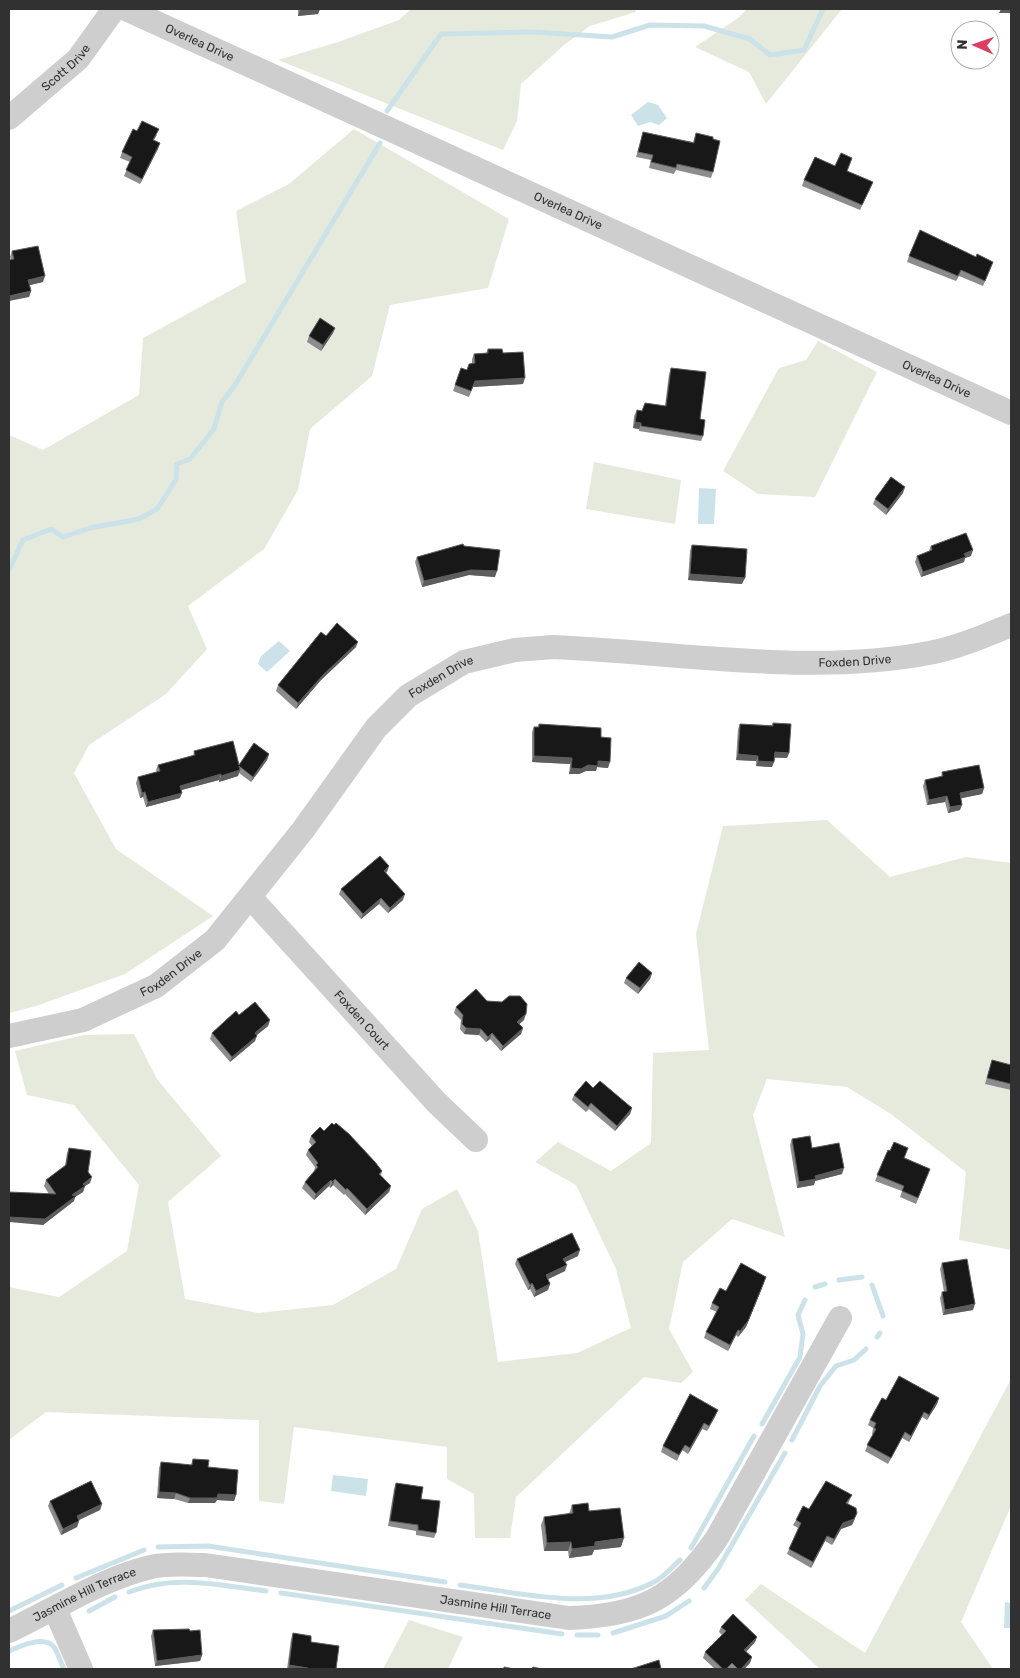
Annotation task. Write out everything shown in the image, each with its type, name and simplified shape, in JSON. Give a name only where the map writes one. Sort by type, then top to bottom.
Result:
[{"type":"street","name":"Scott Drive","points":[[9,118],[78,59],[114,9]]},
{"type":"street","name":"Overlea Drive","points":[[126,9],[1011,413]]},
{"type":"street","name":"Foxden Drive","points":[[9,1036],[83,1020],[156,986],[215,940],[251,898],[376,728],[408,696],[464,662],[515,650],[553,647],[808,662],[871,661],[930,653],[990,634],[1011,625]]},
{"type":"street","name":"Foxden Court","points":[[251,898],[437,1102],[476,1140]]},
{"type":"street","name":"Jasmine Hill Terrace","points":[[9,1631],[113,1579],[153,1566],[175,1564],[205,1565],[569,1618],[601,1617],[638,1608],[659,1598],[680,1583],[698,1565],[716,1538],[840,1318]]},
{"type":"street","points":[[55,1609],[81,1669]]},
{"type":"shaded area","points":[[411,9],[634,9],[636,12],[590,26],[564,45],[521,84],[517,121],[503,150],[278,60],[338,42],[399,20]]},
{"type":"shaded area","points":[[747,9],[842,9],[766,104],[749,72],[695,47],[738,18]]},
{"type":"shaded area","points":[[354,129],[509,219],[488,288],[390,305],[372,376],[310,429],[298,490],[264,549],[188,606],[207,649],[166,694],[89,745],[74,773],[116,849],[213,916],[125,974],[36,1006],[9,1013],[9,435],[43,450],[139,395],[143,338],[246,282],[236,211],[289,184]]},
{"type":"shaded area","points":[[818,341],[877,372],[815,497],[758,494],[723,471],[779,368],[806,360]]},
{"type":"shaded area","points":[[594,462],[681,480],[675,524],[586,509]]},
{"type":"shaded area","points":[[827,820],[890,877],[966,857],[1011,863],[1011,1250],[959,1240],[966,1172],[891,1114],[847,1087],[767,1079],[753,1115],[785,1237],[732,1219],[683,1262],[669,1329],[693,1372],[681,1383],[644,1377],[516,1497],[510,1538],[475,1538],[474,1494],[447,1479],[447,1447],[294,1427],[284,1504],[259,1501],[259,1420],[46,1412],[9,1440],[9,1287],[59,1297],[127,1251],[139,1185],[74,1105],[27,1095],[15,1051],[84,1035],[134,1034],[157,1079],[221,1156],[168,1202],[185,1299],[258,1313],[333,1305],[396,1269],[422,1209],[457,1189],[478,1231],[498,1362],[577,1353],[631,1328],[616,1269],[576,1185],[535,1162],[558,1142],[611,1171],[651,1143],[653,1053],[709,1050],[696,934],[723,826]]},
{"type":"shaded area","points":[[1011,1379],[1011,1506],[961,1622],[993,1669],[820,1669],[745,1600],[761,1584],[865,1653]]},
{"type":"shaded area","points":[[409,1620],[463,1637],[448,1669],[383,1669]]},
{"type":"water","points":[[648,102],[658,105],[667,118],[659,125],[650,122],[638,126],[631,115]]},
{"type":"water","points":[[699,488],[716,489],[714,524],[698,524]]},
{"type":"water","points":[[279,641],[290,651],[267,672],[258,664],[261,656]]},
{"type":"water","points":[[333,1475],[368,1479],[366,1496],[331,1491]]},
{"type":"water","points":[[1005,1602],[1011,1603],[1011,1628],[1004,1628]]},
{"type":"building","points":[[142,121],[159,129],[153,140],[160,143],[142,179],[126,170],[132,157],[122,152],[133,129],[137,131]]},
{"type":"building","points":[[643,132],[694,143],[696,133],[713,137],[713,139],[720,141],[713,172],[677,164],[676,168],[651,162],[653,155],[638,152]]},
{"type":"building","points":[[841,153],[852,158],[847,171],[873,182],[862,205],[804,180],[815,157],[835,166]]},
{"type":"building","points":[[920,230],[976,257],[977,254],[993,262],[985,281],[961,270],[958,276],[909,256]]},
{"type":"building","points":[[38,246],[45,276],[28,280],[31,291],[9,296],[9,260],[14,259],[12,251]]},
{"type":"building","points":[[320,318],[335,328],[323,345],[309,336]]},
{"type":"building","points":[[488,349],[502,349],[503,353],[523,352],[525,378],[475,381],[471,391],[455,385],[461,368],[467,370],[469,364],[475,363],[474,354],[488,353]]},
{"type":"building","points":[[671,368],[706,372],[700,419],[705,420],[703,436],[641,426],[641,423],[635,422],[637,410],[642,411],[645,403],[666,406]]},
{"type":"building","points":[[891,477],[905,487],[888,509],[875,499]]},
{"type":"building","points":[[966,533],[973,550],[964,554],[966,557],[923,572],[917,556],[932,550],[931,546]]},
{"type":"building","points":[[463,544],[464,546],[500,550],[497,571],[471,570],[424,581],[417,557]]},
{"type":"building","points":[[692,545],[747,549],[745,578],[690,574]]},
{"type":"building","points":[[337,623],[358,642],[323,675],[298,703],[278,685],[321,632],[326,636]]},
{"type":"building","points":[[773,723],[791,724],[789,753],[775,752],[774,762],[758,761],[758,756],[738,754],[740,724],[773,726]]},
{"type":"building","points":[[539,724],[601,728],[601,737],[611,738],[610,762],[598,761],[598,766],[588,765],[581,769],[571,768],[572,758],[534,756],[534,727],[539,727]]},
{"type":"building","points":[[233,741],[239,765],[254,743],[269,754],[253,777],[239,766],[240,770],[180,786],[182,793],[148,802],[145,792],[142,793],[138,777],[160,771],[158,765],[195,755],[194,751]]},
{"type":"building","points":[[979,765],[984,788],[960,793],[962,805],[950,807],[947,796],[929,800],[925,780],[943,776],[942,772]]},
{"type":"building","points":[[380,856],[389,866],[384,871],[405,894],[390,908],[381,898],[363,914],[341,889]]},
{"type":"building","points":[[639,962],[652,973],[640,988],[626,978]]},
{"type":"building","points":[[476,989],[487,1001],[502,1002],[509,996],[520,996],[527,1004],[526,1014],[517,1022],[523,1028],[503,1046],[492,1033],[488,1037],[481,1029],[466,1028],[462,1024],[463,1015],[456,1007]]},
{"type":"building","points":[[255,1002],[270,1020],[255,1033],[257,1036],[232,1057],[212,1033],[236,1011],[239,1015]]},
{"type":"building","points":[[992,1060],[1011,1065],[1011,1084],[987,1078]]},
{"type":"building","points":[[586,1081],[593,1088],[600,1081],[632,1108],[617,1126],[591,1103],[588,1107],[574,1095]]},
{"type":"building","points":[[332,1123],[334,1125],[336,1123],[349,1134],[375,1162],[382,1171],[379,1174],[391,1186],[367,1209],[347,1188],[346,1190],[335,1179],[332,1182],[331,1180],[316,1194],[305,1182],[318,1167],[316,1165],[318,1163],[308,1150],[316,1142],[311,1136],[320,1127],[324,1131]]},
{"type":"building","points":[[810,1136],[812,1148],[839,1143],[844,1168],[815,1176],[816,1179],[799,1182],[792,1139]]},
{"type":"building","points":[[894,1142],[908,1148],[904,1158],[930,1169],[918,1198],[902,1191],[904,1186],[877,1175],[888,1150],[890,1151]]},
{"type":"building","points":[[69,1148],[91,1151],[88,1172],[92,1177],[83,1184],[85,1186],[72,1195],[76,1196],[45,1219],[9,1217],[9,1192],[56,1194],[46,1180],[66,1165]]},
{"type":"building","points":[[572,1233],[580,1250],[563,1259],[567,1265],[546,1275],[550,1284],[536,1291],[532,1283],[530,1285],[517,1259]]},
{"type":"building","points":[[967,1259],[975,1304],[945,1310],[942,1292],[947,1291],[942,1263]]},
{"type":"building","points":[[741,1263],[766,1277],[748,1321],[740,1331],[738,1330],[730,1345],[706,1332],[719,1307],[712,1303],[720,1288],[726,1291]]},
{"type":"building","points":[[899,1376],[939,1398],[929,1415],[924,1412],[911,1436],[905,1432],[891,1458],[867,1445],[876,1429],[874,1428],[876,1423],[870,1420],[882,1398],[886,1400]]},
{"type":"building","points":[[690,1394],[718,1410],[709,1426],[704,1423],[690,1448],[685,1445],[679,1455],[663,1446]]},
{"type":"building","points":[[193,1459],[209,1460],[208,1467],[238,1470],[236,1495],[218,1494],[217,1498],[190,1498],[176,1493],[159,1492],[161,1462],[192,1465]]},
{"type":"building","points":[[91,1481],[102,1504],[77,1516],[79,1521],[63,1529],[50,1501]]},
{"type":"building","points":[[826,1481],[852,1495],[846,1503],[856,1508],[857,1513],[854,1519],[843,1523],[834,1539],[827,1536],[813,1562],[789,1549],[801,1523],[796,1520],[803,1506],[809,1509]]},
{"type":"building","points":[[396,1483],[423,1487],[421,1499],[440,1501],[436,1533],[418,1530],[418,1525],[390,1521]]},
{"type":"building","points":[[588,1503],[589,1511],[620,1508],[624,1538],[595,1542],[595,1546],[572,1549],[571,1542],[547,1543],[544,1517],[573,1513],[572,1505]]},
{"type":"building","points":[[733,1614],[757,1637],[744,1650],[752,1657],[741,1669],[738,1669],[732,1663],[726,1669],[723,1669],[705,1652],[726,1631],[721,1627]]},
{"type":"building","points":[[189,1629],[190,1631],[200,1630],[202,1655],[157,1661],[153,1630]]},
{"type":"building","points":[[293,1633],[311,1636],[311,1642],[339,1646],[336,1669],[307,1669],[289,1665]]},
{"type":"building","points":[[659,1660],[661,1669],[631,1669]]},
{"type":"waterway","points":[[387,111],[441,34],[534,32],[612,37],[650,25],[704,26],[750,39],[770,55],[804,50],[823,9]]},
{"type":"waterway","points":[[9,570],[23,540],[51,529],[63,537],[90,528],[139,519],[157,509],[176,480],[177,464],[190,459],[214,429],[222,402],[235,385],[380,143]]},
{"type":"waterway","points":[[839,1280],[862,1277]]},
{"type":"waterway","points":[[815,1287],[825,1284]]},
{"type":"waterway","points":[[872,1285],[883,1316]]},
{"type":"waterway","points":[[762,1424],[800,1357],[803,1334],[798,1315],[805,1300]]},
{"type":"waterway","points":[[877,1337],[880,1333]]},
{"type":"waterway","points":[[792,1440],[820,1386],[836,1366],[854,1360],[866,1349]]},
{"type":"waterway","points":[[691,1548],[754,1436]]},
{"type":"waterway","points":[[704,1588],[718,1569],[785,1453]]},
{"type":"waterway","points":[[158,1547],[208,1546],[445,1582]]},
{"type":"waterway","points":[[76,1578],[144,1550]]},
{"type":"waterway","points":[[460,1585],[533,1596],[583,1599],[608,1597],[632,1591],[654,1582],[665,1575],[680,1560]]},
{"type":"waterway","points":[[129,1592],[162,1583],[180,1582],[197,1582],[266,1591]]},
{"type":"waterway","points":[[9,1611],[62,1585]]},
{"type":"waterway","points":[[281,1593],[562,1634]]},
{"type":"waterway","points":[[89,1611],[115,1597]]},
{"type":"waterway","points":[[613,1633],[666,1616],[689,1601]]},
{"type":"waterway","points":[[577,1635],[598,1635]]},
{"type":"waterway","points":[[9,1651],[32,1643],[44,1642],[54,1647],[64,1669]]}]
